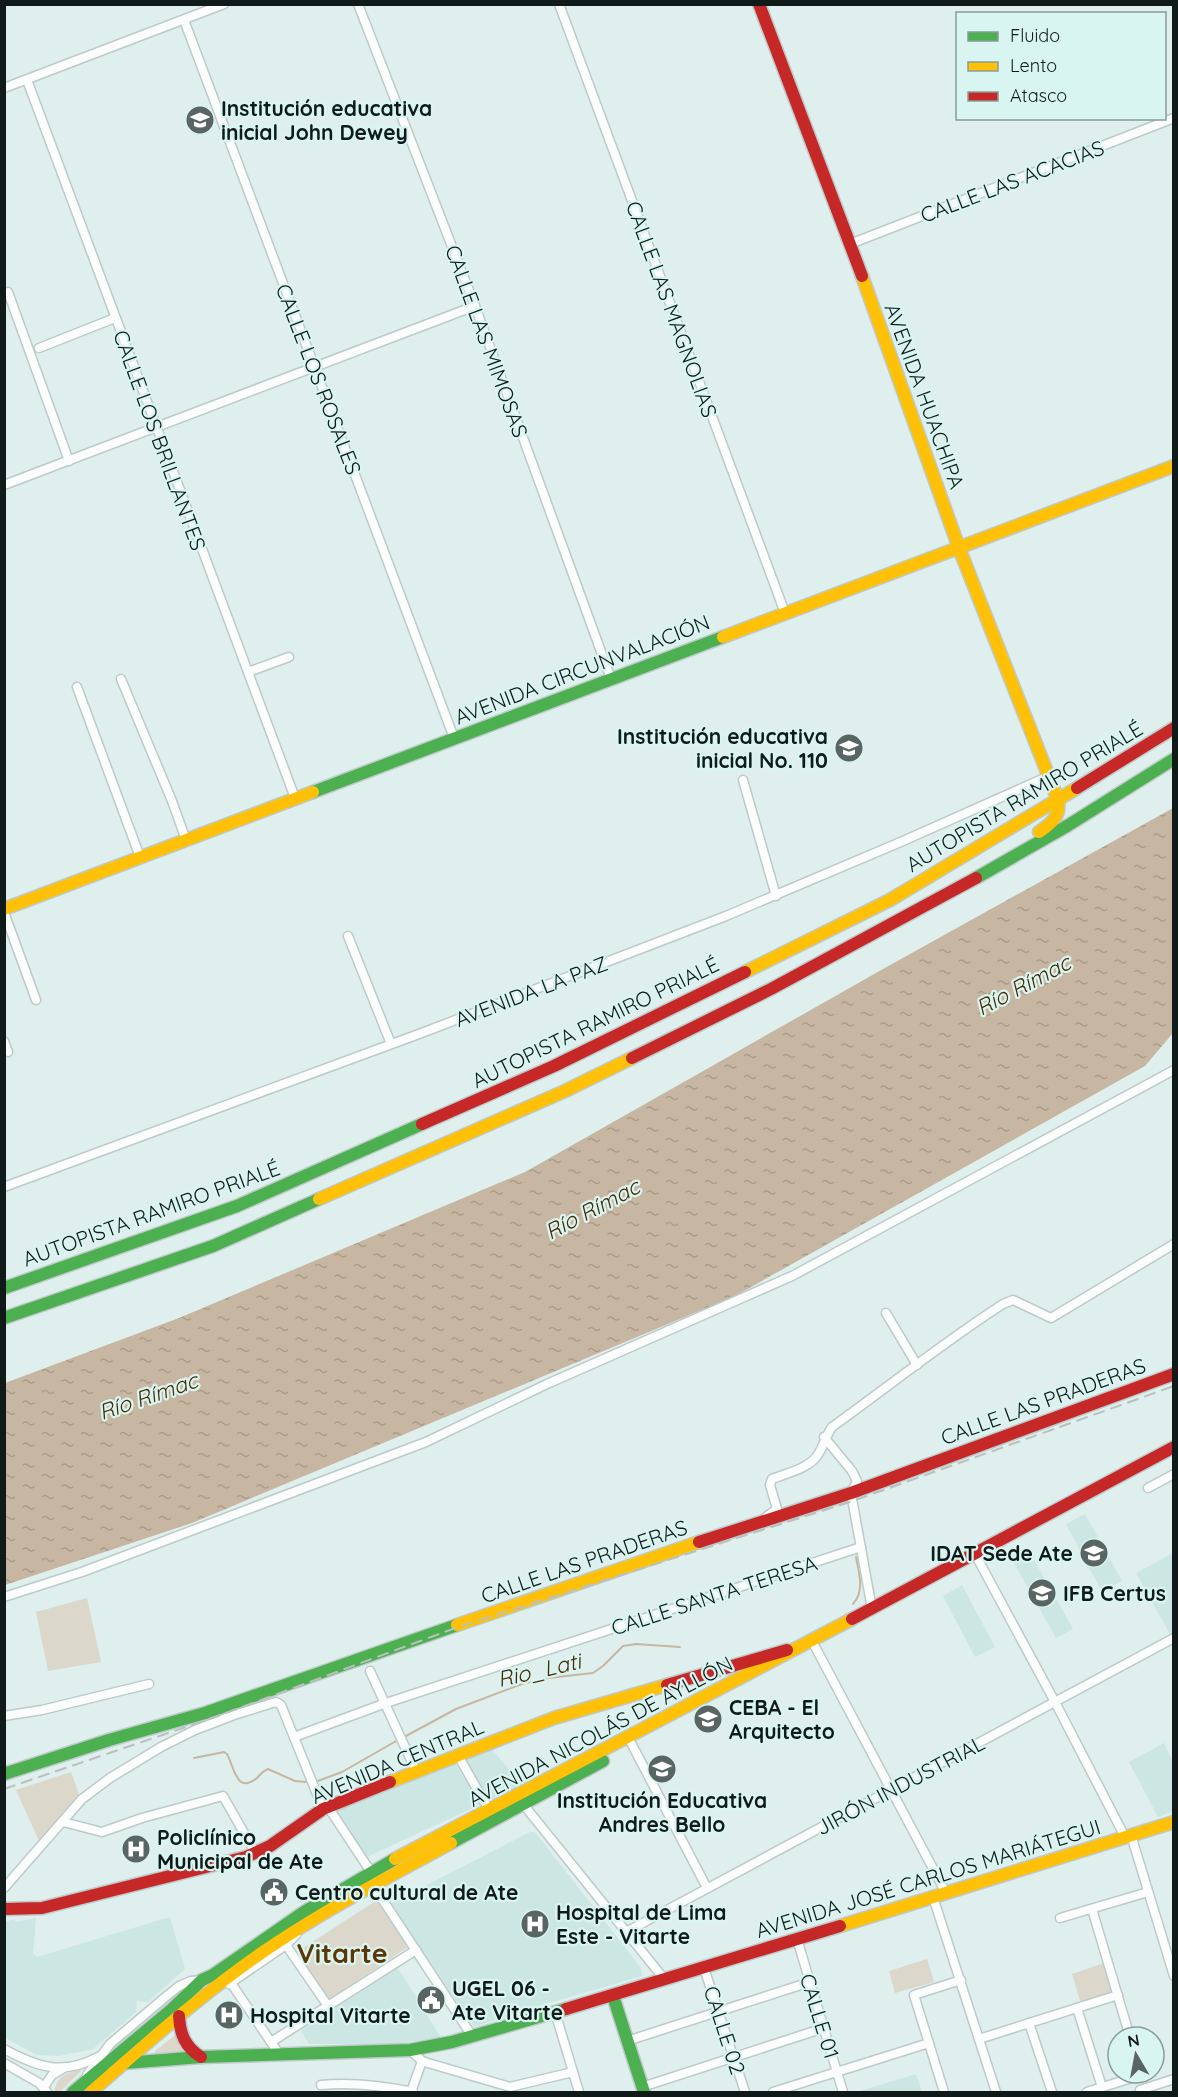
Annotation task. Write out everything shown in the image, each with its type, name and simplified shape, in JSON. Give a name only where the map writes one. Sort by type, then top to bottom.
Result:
[{"type":"main road","name":"AVENIDA HUACHIPA","points":[[759,4],[850,244],[959,548],[1058,800]]},
{"type":"main road","name":"AVENIDA CIRCUNVALACIÓN","points":[[4,910],[1173,466]]},
{"type":"main road","name":"AUTOPISTA RAMIRO PRIALÉ","points":[[4,1288],[237,1206],[554,1066],[890,900],[1173,728]]},
{"type":"main road","name":"AUTOPISTA RAMIRO PRIALÉ","points":[[4,1318],[213,1246],[565,1091],[771,988],[972,881],[1067,826],[1173,760]]},
{"type":"main road","points":[[972,881],[995,860],[1054,822],[1060,811],[1058,800]]},
{"type":"main road","name":"CALLE LAS PRADERAS","points":[[4,1774],[109,1740],[205,1713],[708,1539],[851,1493],[1173,1374]]},
{"type":"main road","name":"AVENIDA NICOLÁS DE AYLLÓN","points":[[812,1644],[872,1609],[977,1557],[1173,1447]]},
{"type":"main road","name":"AVENIDA NICOLÁS DE AYLLÓN","points":[[81,2090],[202,1980],[489,1810],[630,1741],[1173,1456]]},
{"type":"main road","name":"AVENIDA CENTRAL","points":[[4,1909],[42,1908],[256,1854],[326,1808],[554,1718],[812,1644]]},
{"type":"main road","name":"AVENIDA NICOLÁS DE AYLLÓN","points":[[372,1879],[523,1804],[630,1741]]},
{"type":"main road","name":"AVENIDA JOSÉ CARLOS MARIÁTEGUI","points":[[125,2062],[410,2050],[472,2036],[613,1996],[1173,1822]]},
{"type":"main road","name":"AVENIDA NICOLÁS DE AYLLÓN","points":[[81,2090],[125,2062],[182,2013],[307,1917]]},
{"type":"main road","points":[[613,1996],[643,2090]]},
{"type":"main road","points":[[182,2013],[181,2036],[186,2045],[201,2057]]},
{"type":"street","points":[[4,88],[224,4]]},
{"type":"street","name":"CALLE LAS MIMOSAS","points":[[357,4],[475,306],[611,679]]},
{"type":"street","name":"CALLE LAS MAGNOLIAS","points":[[559,4],[785,613]]},
{"type":"street","name":"CALLE LOS ROSALES","points":[[184,20],[454,738]]},
{"type":"street","name":"CALLE LOS BRILLANTES","points":[[27,80],[295,798]]},
{"type":"street","name":"CALLE LAS ACACIAS","points":[[850,244],[1173,118]]},
{"type":"street","points":[[8,292],[69,461]]},
{"type":"street","points":[[4,485],[475,306]]},
{"type":"street","points":[[39,348],[115,318]]},
{"type":"street","points":[[248,672],[289,657]]},
{"type":"street","points":[[121,679],[186,840]]},
{"type":"street","points":[[77,687],[140,857]]},
{"type":"street","name":"AVENIDA LA PAZ","points":[[4,1187],[391,1044],[776,896],[1049,776]]},
{"type":"street","points":[[743,780],[776,896]]},
{"type":"street","points":[[4,910],[36,1000]]},
{"type":"street","points":[[348,936],[391,1044]]},
{"type":"street","points":[[4,1041],[8,1052]]},
{"type":"street","points":[[4,1597],[82,1572],[426,1442],[547,1384],[792,1276],[1173,1070]]},
{"type":"street","points":[[708,1539],[775,1511],[777,1507],[770,1481],[772,1479],[813,1461],[818,1455],[824,1437],[832,1427],[950,1338],[1003,1304],[1013,1300],[1051,1318],[1173,1244]]},
{"type":"street","points":[[886,1312],[916,1365]]},
{"type":"street","points":[[824,1437],[852,1471],[857,1481],[851,1493],[872,1609]]},
{"type":"street","points":[[1148,1488],[1173,1474]]},
{"type":"street","name":"CALLE SANTA TERESA","points":[[294,1737],[386,1703],[861,1547]]},
{"type":"street","points":[[977,1557],[1128,1836],[1148,1892],[1173,1976]]},
{"type":"street","name":"JIRÓN INDUSTRIAL","points":[[626,1932],[1173,1638]]},
{"type":"street","points":[[812,1644],[946,1893]]},
{"type":"street","points":[[370,1671],[416,1771]]},
{"type":"street","points":[[4,1716],[42,1710],[149,1684]]},
{"type":"street","points":[[4,1888],[82,1799],[110,1778],[161,1747],[195,1730],[234,1715],[279,1702],[326,1808],[472,2036]]},
{"type":"street","points":[[630,1741],[707,1888]]},
{"type":"street","points":[[460,1759],[489,1810]]},
{"type":"street","points":[[63,1822],[102,1832],[142,1818],[223,1796],[256,1854]]},
{"type":"street","points":[[523,1804],[665,1980]]},
{"type":"street","points":[[1060,1918],[1148,1892]]},
{"type":"street","points":[[933,1897],[996,2092]]},
{"type":"street","points":[[1092,1909],[1127,2025]]},
{"type":"street","points":[[182,2013],[286,1945],[307,1917]]},
{"type":"street","name":"CALLE 01","points":[[797,1939],[843,2092]]},
{"type":"street","points":[[286,1945],[328,2006]]},
{"type":"street","points":[[271,2042],[416,1950]]},
{"type":"street","name":"CALLE 02","points":[[704,1968],[745,2092]]},
{"type":"street","points":[[81,2090],[100,2055],[110,2044],[179,1986],[191,1981],[202,1980]]},
{"type":"street","points":[[945,2092],[914,1995],[961,1980]]},
{"type":"street","points":[[627,2041],[810,1982]]},
{"type":"street","points":[[231,1983],[279,2054]]},
{"type":"street","points":[[979,2039],[1118,1995]]},
{"type":"street","points":[[1077,2008],[1102,2087]]},
{"type":"street","points":[[555,2012],[579,2092]]},
{"type":"street","points":[[1029,2023],[1052,2092]]},
{"type":"street","points":[[643,2090],[733,2057],[824,2028]]},
{"type":"street","points":[[773,2092],[794,2089],[837,2072],[929,2043]]},
{"type":"street","points":[[4,2049],[42,2066],[64,2068]]},
{"type":"street","points":[[410,2050],[422,2061],[510,2087],[573,2072]]},
{"type":"street","points":[[4,2063],[45,2090],[52,2075],[64,2068],[88,2062],[100,2055]]},
{"type":"street","points":[[321,2085],[374,2086],[412,2092],[422,2061]]},
{"type":"street","points":[[1140,2091],[1173,2079]]},
{"type":"street","points":[[1086,2092],[1108,2085]]},
{"type":"shaded area","name":"IDAT Sede Ate","points":[[1085,1514],[1122,1581],[1102,1592],[1066,1524]]},
{"type":"shaded area","name":"IFB Certus","points":[[1027,1547],[1073,1629],[1056,1638],[1010,1556]]},
{"type":"shaded area","points":[[1173,1553],[1174,1632],[1170,1634],[1136,1573]]},
{"type":"shaded area","points":[[962,1585],[995,1647],[975,1657],[943,1596]]},
{"type":"shaded area","points":[[87,1598],[101,1662],[48,1671],[36,1612]]},
{"type":"shaded area","points":[[1164,1743],[1173,1762],[1173,1811],[1158,1817],[1129,1762]]},
{"type":"shaded area","points":[[490,1747],[522,1785],[491,1801],[464,1758]]},
{"type":"shaded area","points":[[455,1764],[481,1804],[367,1857],[336,1811]]},
{"type":"shaded area","points":[[71,1772],[80,1797],[39,1841],[16,1790]]},
{"type":"shaded area","name":"Hospital de Lima Este - Vitarte","points":[[530,1832],[535,1832],[641,1968],[642,1976],[474,2027],[390,1904]]},
{"type":"shaded area","points":[[377,1900],[408,1947],[328,2000],[297,1952]]},
{"type":"shaded area","points":[[170,1917],[185,1969],[148,2002],[137,2001],[136,2012],[93,2049],[59,2056],[37,2055],[5,2038],[5,1922],[36,1918],[33,1954],[37,1957]]},
{"type":"shaded area","points":[[927,1959],[934,1982],[895,1993],[889,1971]]},
{"type":"shaded area","points":[[1104,1963],[1114,1994],[1081,2004],[1072,1974]]},
{"type":"shaded area","points":[[398,1968],[441,2038],[388,2044],[309,2044],[301,2030]]},
{"type":"shaded area","points":[[175,2035],[183,2052],[155,2053],[155,2051]]},
{"type":"shaded area","points":[[82,2070],[60,2092],[54,2092],[62,2077]]},
{"type":"shaded area","points":[[916,2074],[922,2092],[857,2092]]},
{"type":"water","name":"Río Rímac","points":[[1173,808],[1173,1033],[1145,1066],[735,1296],[192,1523],[5,1585],[5,1383],[179,1318],[525,1172]]},
{"type":"waterway","name":"Rio_Lati","points":[[853,1604],[860,1588],[856,1557]]},
{"type":"waterway","name":"Rio_Lati","points":[[404,1737],[456,1709],[522,1684],[548,1678],[593,1673],[623,1646],[636,1644],[680,1647]]},
{"type":"waterway","name":"Rio_Lati","points":[[315,1782],[342,1772],[398,1740]]},
{"type":"waterway","name":"Rio_Lati","points":[[194,1758],[224,1752],[237,1777],[244,1783],[257,1778],[268,1769],[295,1781],[306,1782]]},
{"type":"railway","points":[[4,1789],[215,1717],[458,1627],[853,1501],[1174,1386]]},
{"type":"traffic: fast","points":[[313,792],[723,637]]},
{"type":"traffic: fast","points":[[976,878],[1067,826],[1174,759]]},
{"type":"traffic: fast","points":[[4,1288],[237,1206],[422,1124]]},
{"type":"traffic: fast","points":[[4,1318],[213,1246],[319,1199]]},
{"type":"traffic: fast","points":[[4,1774],[109,1740],[205,1713],[457,1625]]},
{"type":"traffic: fast","points":[[451,1843],[603,1761]]},
{"type":"traffic: fast","points":[[73,2092],[172,2009],[202,1980],[213,1975],[304,1912],[395,1859]]},
{"type":"traffic: fast","points":[[613,1996],[644,2092]]},
{"type":"traffic: fast","points":[[125,2063],[201,2057],[410,2050],[452,2042],[566,2009]]},
{"type":"traffic: slow","points":[[862,276],[959,548],[1058,800]]},
{"type":"traffic: slow","points":[[723,637],[1174,466]]},
{"type":"traffic: slow","points":[[745,972],[890,900],[1077,788]]},
{"type":"traffic: slow","points":[[4,909],[313,792]]},
{"type":"traffic: slow","points":[[1039,832],[1054,819],[1058,811],[1058,800]]},
{"type":"traffic: slow","points":[[319,1199],[565,1091],[632,1058]]},
{"type":"traffic: slow","points":[[457,1625],[699,1542]]},
{"type":"traffic: slow","points":[[395,1859],[852,1619]]},
{"type":"traffic: slow","points":[[390,1782],[554,1718],[667,1685]]},
{"type":"traffic: slow","points":[[840,1926],[1174,1822]]},
{"type":"traffic: slow","points":[[91,2092],[220,1983],[264,1951],[343,1902],[451,1843]]},
{"type":"traffic: jam","points":[[759,4],[862,276]]},
{"type":"traffic: jam","points":[[1077,788],[1174,728]]},
{"type":"traffic: jam","points":[[632,1058],[771,989],[976,878]]},
{"type":"traffic: jam","points":[[422,1124],[554,1066],[745,972]]},
{"type":"traffic: jam","points":[[699,1542],[851,1493],[1174,1374]]},
{"type":"traffic: jam","points":[[852,1619],[1174,1447]]},
{"type":"traffic: jam","points":[[667,1685],[787,1650]]},
{"type":"traffic: jam","points":[[4,1909],[42,1908],[246,1857],[270,1846],[323,1809],[390,1782]]},
{"type":"traffic: jam","points":[[566,2009],[840,1926]]},
{"type":"traffic: jam","points":[[179,2016],[184,2040],[201,2057]]},
{"type":"place","name":"Institución educativa inicial John Dewey","points":[[200,120]]},
{"type":"place","name":"Institución educativa inicial No. 110","points":[[849,748]]},
{"type":"place","name":"IDAT Sede Ate","points":[[1094,1553]]},
{"type":"place","name":"IFB Certus","points":[[1042,1593]]},
{"type":"place","name":"CEBA - El Arquitecto","points":[[708,1719]]},
{"type":"place","name":"Institución Educativa Andres Bello","points":[[662,1769]]},
{"type":"place","name":"Policlínico Municipal de Ate","points":[[136,1849]]},
{"type":"place","name":"Centro cultural de Ate","points":[[274,1892]]},
{"type":"place","name":"Hospital de Lima Este - Vitarte","points":[[535,1924]]},
{"type":"place","name":"UGEL 06 - Ate Vitarte","points":[[431,2000]]},
{"type":"place","name":"Hospital Vitarte","points":[[229,2015]]},
{"type":"district","name":"Vitarte","points":[[342,1953]]}]
